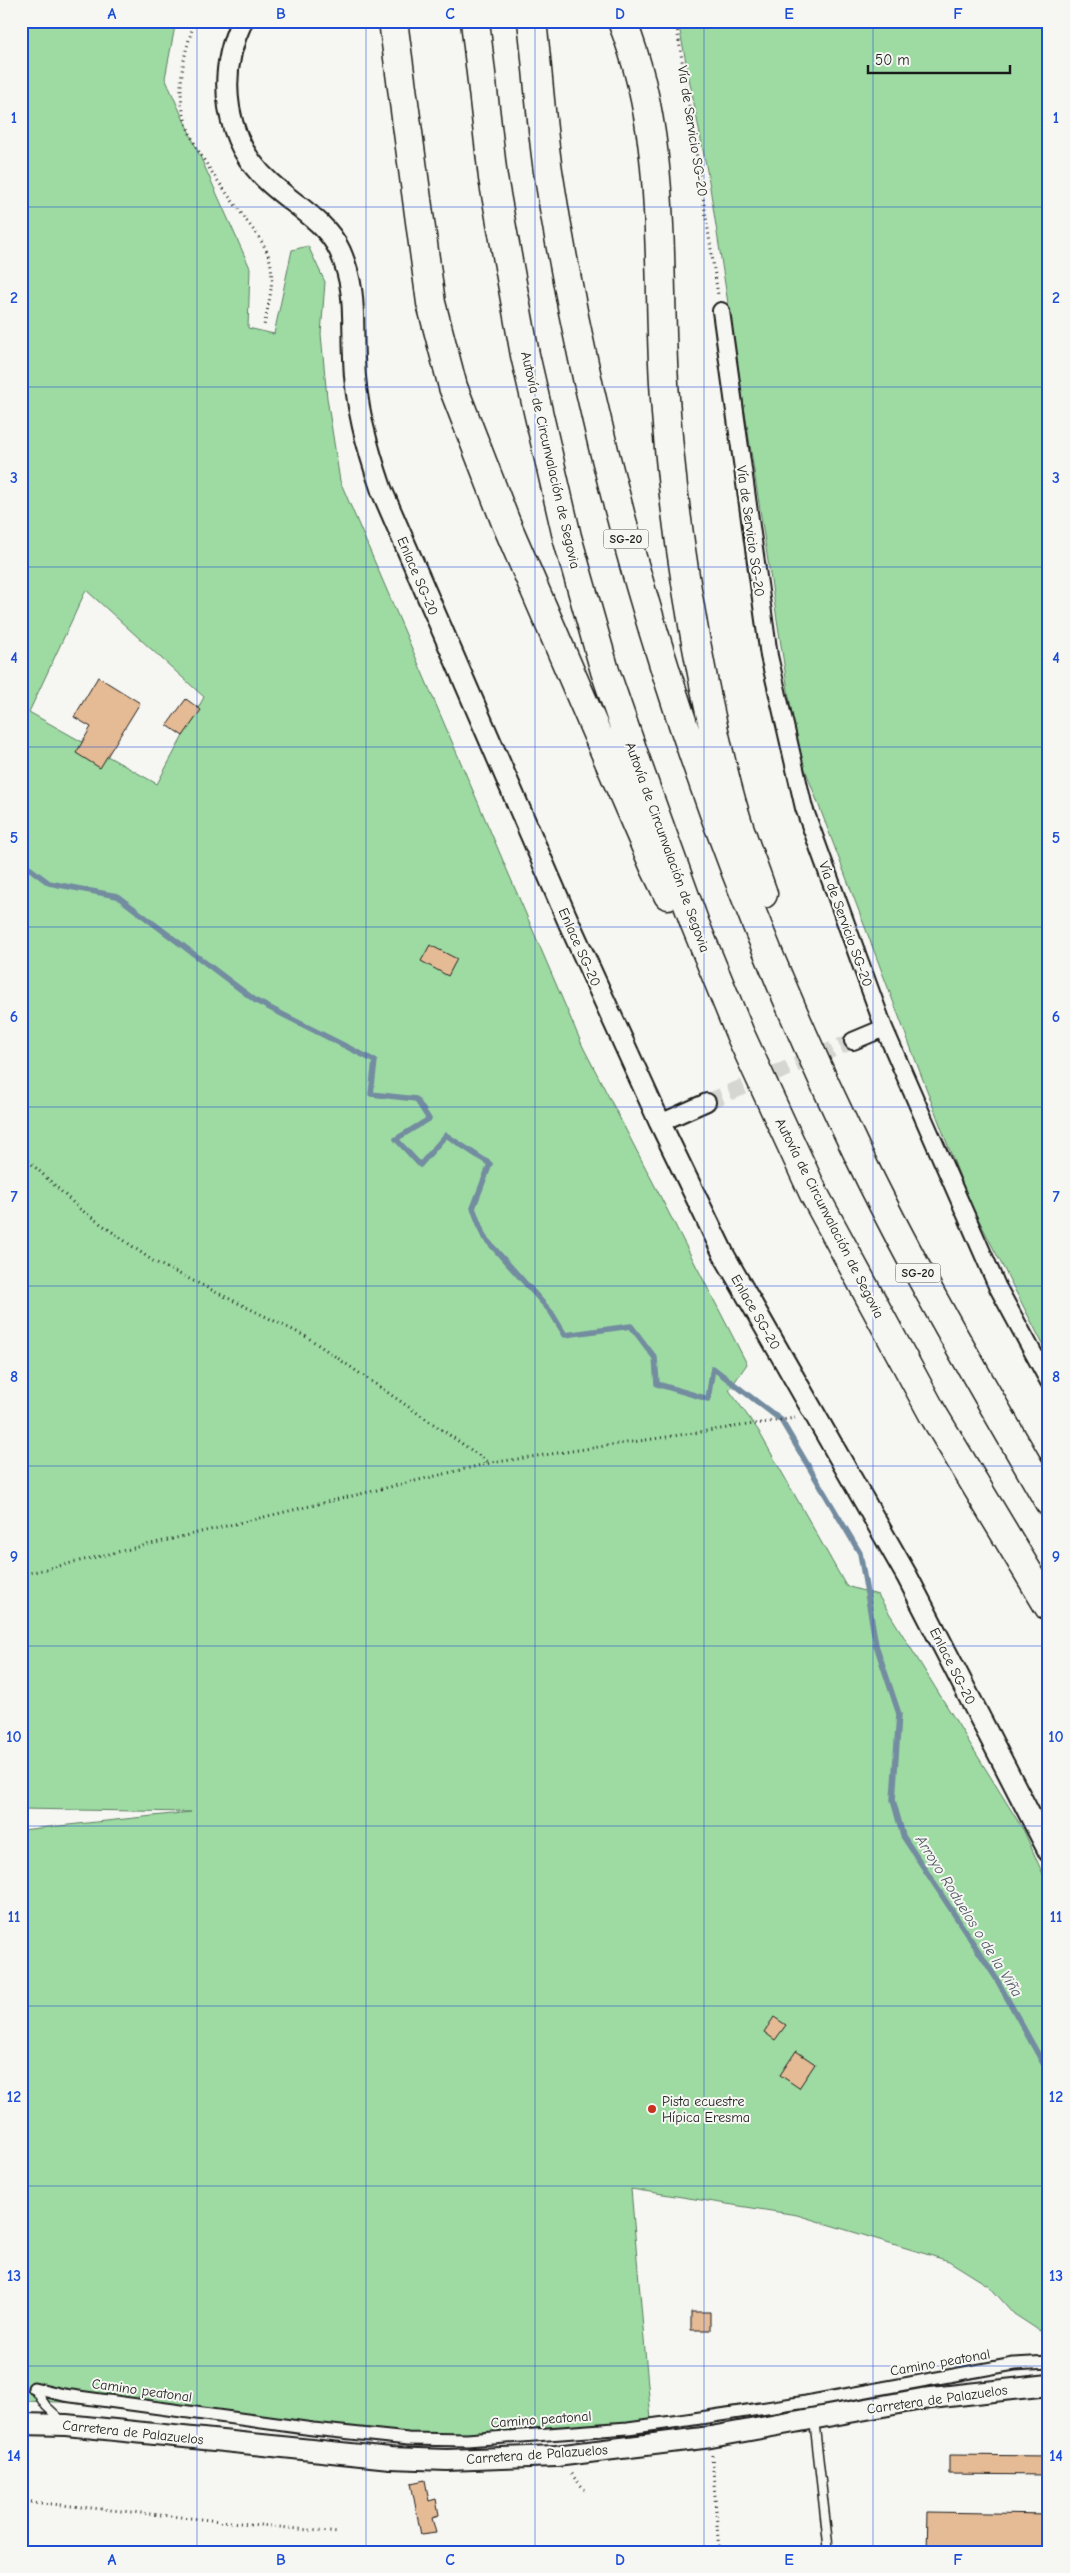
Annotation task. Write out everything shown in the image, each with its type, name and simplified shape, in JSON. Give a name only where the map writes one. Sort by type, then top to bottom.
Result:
[{"type":"highway","points":[[393,21],[431,303],[453,387],[506,523],[651,859],[740,1034]]},
{"type":"highway","name":"Autovía de Circunvalación de Segovia","points":[[475,21],[493,178],[526,355],[567,537],[605,671],[695,924],[740,1034],[814,1194],[933,1414],[1049,1607]]},
{"type":"highway","name":"SG-20","points":[[532,21],[548,170],[581,344],[623,528],[663,666],[729,855],[803,1034],[856,1152],[913,1265],[1049,1502]]},
{"type":"highway","points":[[622,21],[635,54],[647,102],[660,232],[664,383],[677,521],[688,609],[712,724],[735,813],[782,946],[803,1034]]},
{"type":"street","name":"Enlace SG-20","points":[[242,21],[234,38],[228,62],[227,104],[234,129],[243,149],[255,168],[326,230],[339,248],[350,274],[355,307],[354,359],[358,405],[366,444],[382,491],[565,914],[660,1123],[725,1257],[907,1576],[1049,1852]]},
{"type":"street","name":"Vía de Servicio SG-20","points":[[720,311],[769,656],[804,808],[884,1028],[997,1286],[1049,1382]]},
{"type":"street","points":[[853,1041],[884,1028]]},
{"type":"street","points":[[660,1123],[707,1102]]},
{"type":"street","name":"Camino peatonal","points":[[34,2388],[64,2395],[313,2429],[408,2439],[468,2440],[628,2428],[797,2403],[1014,2364],[1049,2362]]},
{"type":"street","name":"Carretera de Palazuelos","points":[[21,2424],[66,2425],[414,2459],[556,2456],[711,2437],[922,2399],[1049,2385]]},
{"type":"lane","points":[[34,2388],[46,2406],[66,2425]]},
{"type":"lane","points":[[814,2419],[829,2552]]},
{"type":"path","points":[[195,21],[185,50],[180,102],[186,129],[201,159],[263,244],[270,262],[271,287],[264,326]]},
{"type":"path","name":"Vía de Servicio SG-20","points":[[676,21],[720,311]]},
{"type":"path","points":[[21,1154],[80,1209],[154,1261],[308,1337],[490,1463]]},
{"type":"path","points":[[21,1575],[490,1463],[815,1415]]},
{"type":"path","points":[[711,2437],[720,2552]]},
{"type":"path","points":[[21,2501],[339,2533]]},
{"type":"green space","points":[[21,21],[176,21],[165,78],[250,268],[248,328],[274,334],[292,250],[308,246],[325,282],[321,334],[327,398],[340,481],[583,1047],[747,1364],[729,1390],[758,1430],[846,1586],[878,1595],[1024,1831],[1049,1888],[1049,2337],[1014,2314],[989,2286],[949,2261],[797,2215],[631,2189],[651,2420],[582,2430],[408,2439],[171,2405],[21,2401],[21,1830],[191,1812],[21,1809]],"holes":[[[86,590],[204,697],[157,784],[29,712]]]},
{"type":"green space","points":[[678,21],[1049,21],[1049,1356],[969,1201],[797,748],[709,181]]},
{"type":"building","points":[[98,677],[140,703],[100,768],[76,753],[91,727],[74,717]]},
{"type":"building","points":[[186,699],[201,710],[183,736],[167,725]]},
{"type":"building","points":[[430,945],[457,959],[448,976],[421,961]]},
{"type":"building","points":[[774,2017],[786,2025],[775,2040],[764,2032]]},
{"type":"building","points":[[796,2051],[815,2064],[799,2088],[780,2075]]},
{"type":"building","points":[[691,2312],[710,2312],[710,2330],[691,2330]]},
{"type":"building","points":[[949,2455],[1049,2456],[1049,2475],[949,2474]]},
{"type":"building","points":[[425,2480],[429,2501],[436,2499],[439,2516],[432,2518],[436,2533],[421,2535],[411,2483]]},
{"type":"building","points":[[928,2512],[1049,2514],[1049,2552],[927,2552]]},
{"type":"waterway","name":"Arroyo Roduelos o de la Viña","points":[[21,862],[49,883],[117,896],[256,1001],[375,1061],[371,1094],[416,1099],[429,1119],[396,1139],[420,1165],[446,1135],[490,1164],[473,1208],[484,1237],[551,1312],[565,1335],[631,1326],[655,1358],[657,1384],[708,1399],[713,1368],[781,1420],[860,1553],[876,1645],[899,1714],[893,1800],[903,1836],[996,1978],[1049,2074]]},
{"type":"tunnel","points":[[707,1102],[853,1041]]},
{"type":"place","name":"Pista ecuestre Hípica Eresma","points":[[652,2109]]}]
